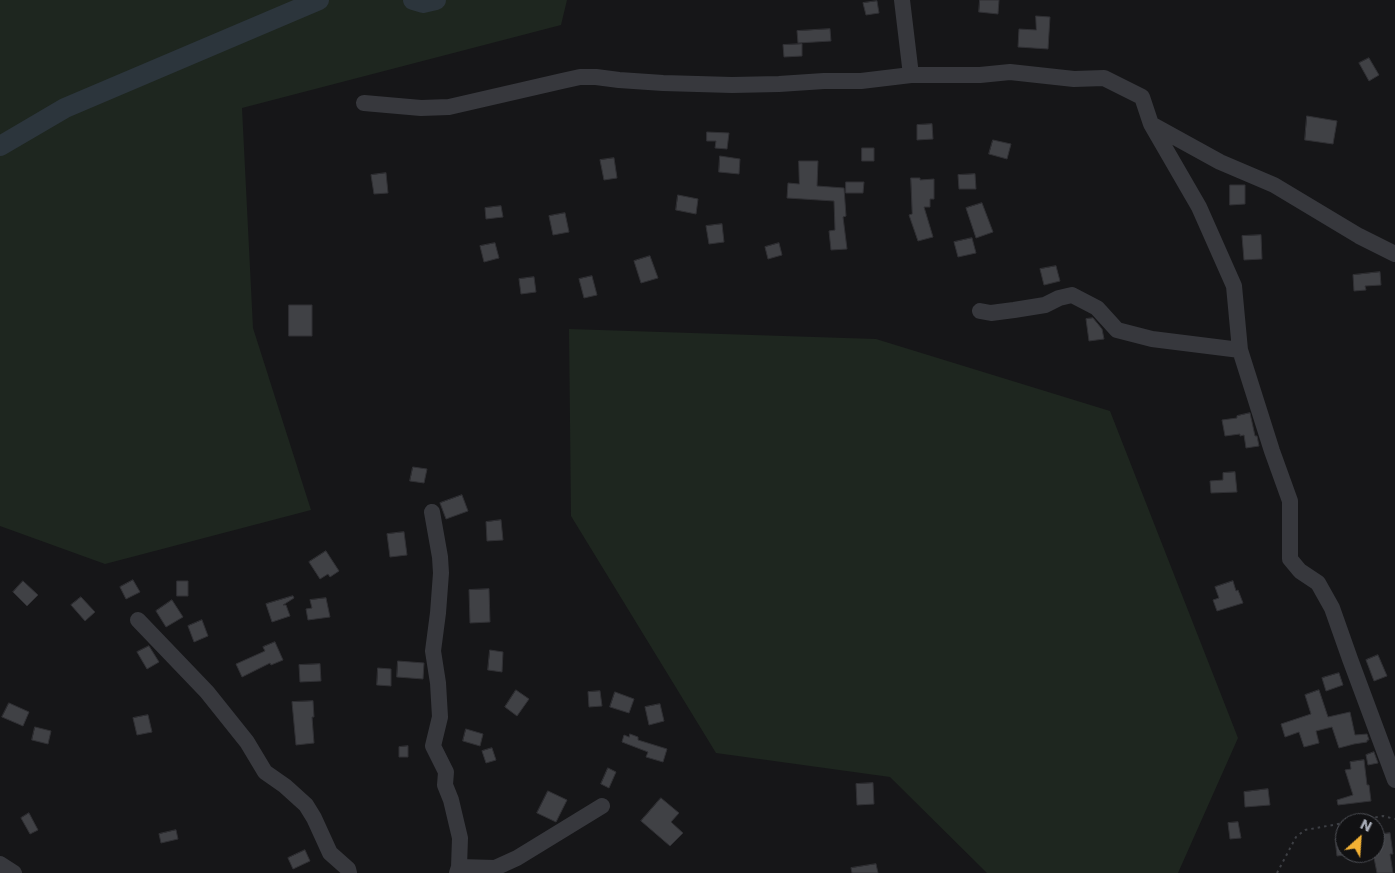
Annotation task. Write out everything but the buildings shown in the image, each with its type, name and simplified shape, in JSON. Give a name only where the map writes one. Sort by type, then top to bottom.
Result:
[{"type":"street","points":[[902,0],[911,75]]},
{"type":"street","points":[[364,103],[421,108],[449,107],[580,77],[596,76],[619,80],[662,83],[732,85],[861,81],[911,75],[980,75],[1010,72],[1074,79],[1104,78],[1142,97],[1151,124],[1198,207],[1234,286],[1240,350],[1290,501],[1290,560],[1300,571],[1318,583],[1332,608],[1395,780]]},
{"type":"street","points":[[1151,124],[1220,162],[1274,185],[1359,236],[1395,254]]},
{"type":"street","points":[[980,311],[991,314],[1045,305],[1059,298],[1072,295],[1097,308],[1117,330],[1152,339],[1240,350]]},
{"type":"street","points":[[432,512],[441,573],[433,651],[440,717],[433,746],[446,772],[445,785],[451,800],[460,838],[458,870],[495,868],[517,858],[602,806]]},
{"type":"street","points":[[138,620],[207,692],[247,742],[265,772],[285,786],[306,805],[330,854],[348,869],[349,873]]},
{"type":"street","points":[[0,864],[14,873]]},
{"type":"path","points":[[1277,873],[1296,837],[1305,830],[1383,816],[1395,819]]},
{"type":"shaded area","points":[[0,0],[567,0],[561,25],[242,108],[253,328],[311,510],[105,564],[0,526]]},
{"type":"shaded area","points":[[569,329],[876,339],[1110,411],[1238,738],[1178,873],[987,873],[890,777],[716,753],[571,516]]},
{"type":"waterway","points":[[0,146],[65,108],[319,0]]},
{"type":"waterway","points":[[413,0],[423,3],[436,0]]}]
